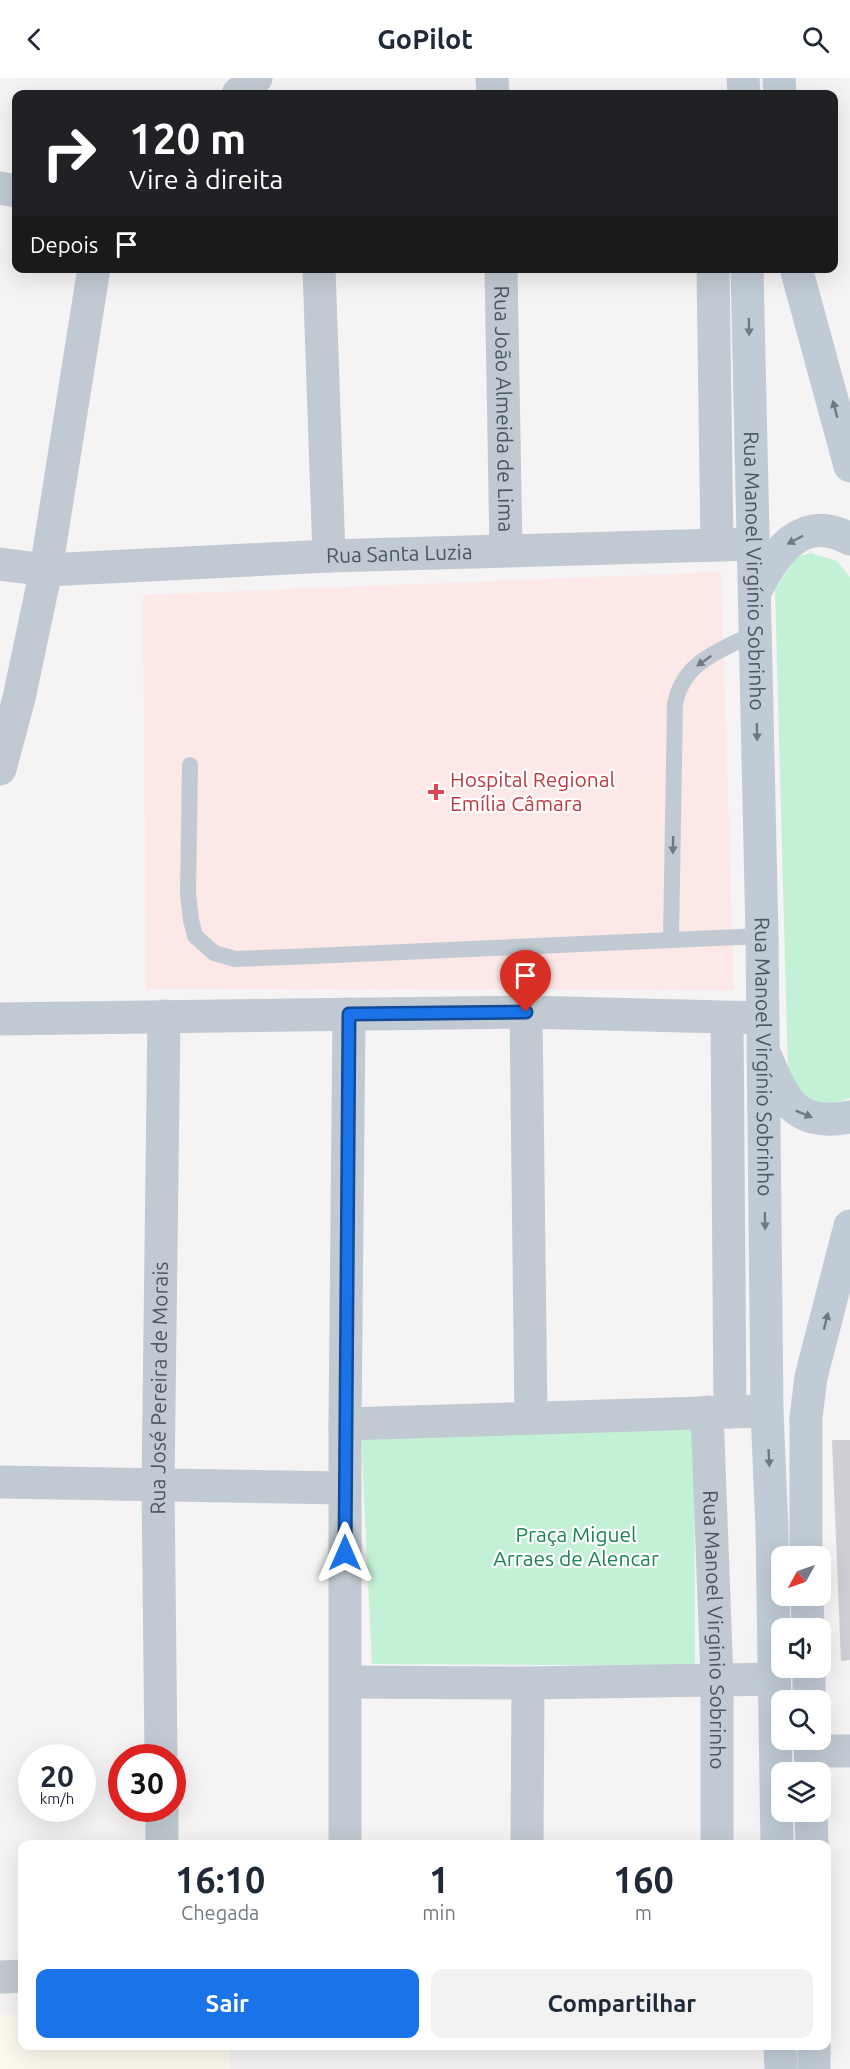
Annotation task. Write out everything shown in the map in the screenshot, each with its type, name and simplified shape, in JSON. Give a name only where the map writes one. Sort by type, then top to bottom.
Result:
[{"type":"main road","name":"Rua Manoel Virgínio Sobrinho","points":[[747,273],[762,936],[766,1411],[772,1530],[773,1618]]},
{"type":"main road","points":[[797,273],[850,466]]},
{"type":"main road","points":[[754,595],[780,549],[797,537],[821,530],[838,532],[850,539]]},
{"type":"main road","points":[[763,1034],[779,1090],[796,1112],[816,1118],[835,1120],[850,1117]]},
{"type":"main road","points":[[806,1546],[806,1417],[811,1377],[850,1226]]},
{"type":"main road","name":"Rua Manoel Virgínio Sobrinho","points":[[773,1678],[777,1840]]},
{"type":"main road","points":[[811,1822],[812,1840]]},
{"type":"main road","points":[[780,2050],[781,2069]]},
{"type":"main road","points":[[814,2050],[814,2069]]},
{"type":"street","points":[[242,90],[256,78]]},
{"type":"street","points":[[0,769],[20,698],[46,570],[93,273]]},
{"type":"street","points":[[319,273],[329,556]]},
{"type":"street","name":"Rua João Almeida de Lima","points":[[501,273],[506,550]]},
{"type":"street","points":[[714,273],[717,545]]},
{"type":"street","name":"Rua Santa Luzia","points":[[0,564],[46,570],[329,556],[753,544]]},
{"type":"street","points":[[0,1019],[526,1012],[727,1018],[763,1034]]},
{"type":"street","points":[[526,1012],[531,1418]]},
{"type":"street","points":[[345,1840],[345,1424],[349,1014]]},
{"type":"street","name":"Rua José Pereira de Morais","points":[[161,1744],[158,1485],[164,1016]]},
{"type":"street","name":"Rua Manoel Virginio Sobrinho","points":[[717,1840],[719,1412],[727,1018]]},
{"type":"street","points":[[345,1424],[766,1411]]},
{"type":"street","points":[[0,1482],[345,1488]]},
{"type":"street","points":[[346,1682],[528,1683],[773,1678]]},
{"type":"street","points":[[527,1840],[528,1683]]},
{"type":"street","points":[[811,1755],[850,1751]]},
{"type":"street","points":[[162,1822],[162,1840]]},
{"type":"street","points":[[0,1977],[18,1976]]},
{"type":"lane","points":[[671,940],[675,704],[679,686],[691,670],[708,657],[755,633]]},
{"type":"lane","points":[[190,765],[188,893],[191,920],[195,936],[214,953],[235,958],[269,958],[762,936]]},
{"type":"shaded area","name":"Hospital Regional Emília Câmara","points":[[721,572],[734,990],[146,989],[143,595]]},
{"type":"shaded area","points":[[0,2015],[18,2015],[18,2050],[230,2050],[230,2069],[0,2069]]},
{"type":"green space","points":[[811,553],[837,561],[850,577],[850,1098],[829,1104],[811,1102],[804,1097],[792,1082],[788,1071],[775,590],[796,557]]},
{"type":"green space","name":"Praça Miguel Arraes de Alencar","points":[[694,1426],[695,1666],[372,1664],[361,1434]]},
{"type":"building","points":[[832,1440],[850,1440],[850,1660],[841,1661]]},
{"type":"place","name":"Hospital Regional Emília Câmara","points":[[436,792]]},
{"type":"route","points":[[345,1553],[349,1014],[526,1012]]}]
